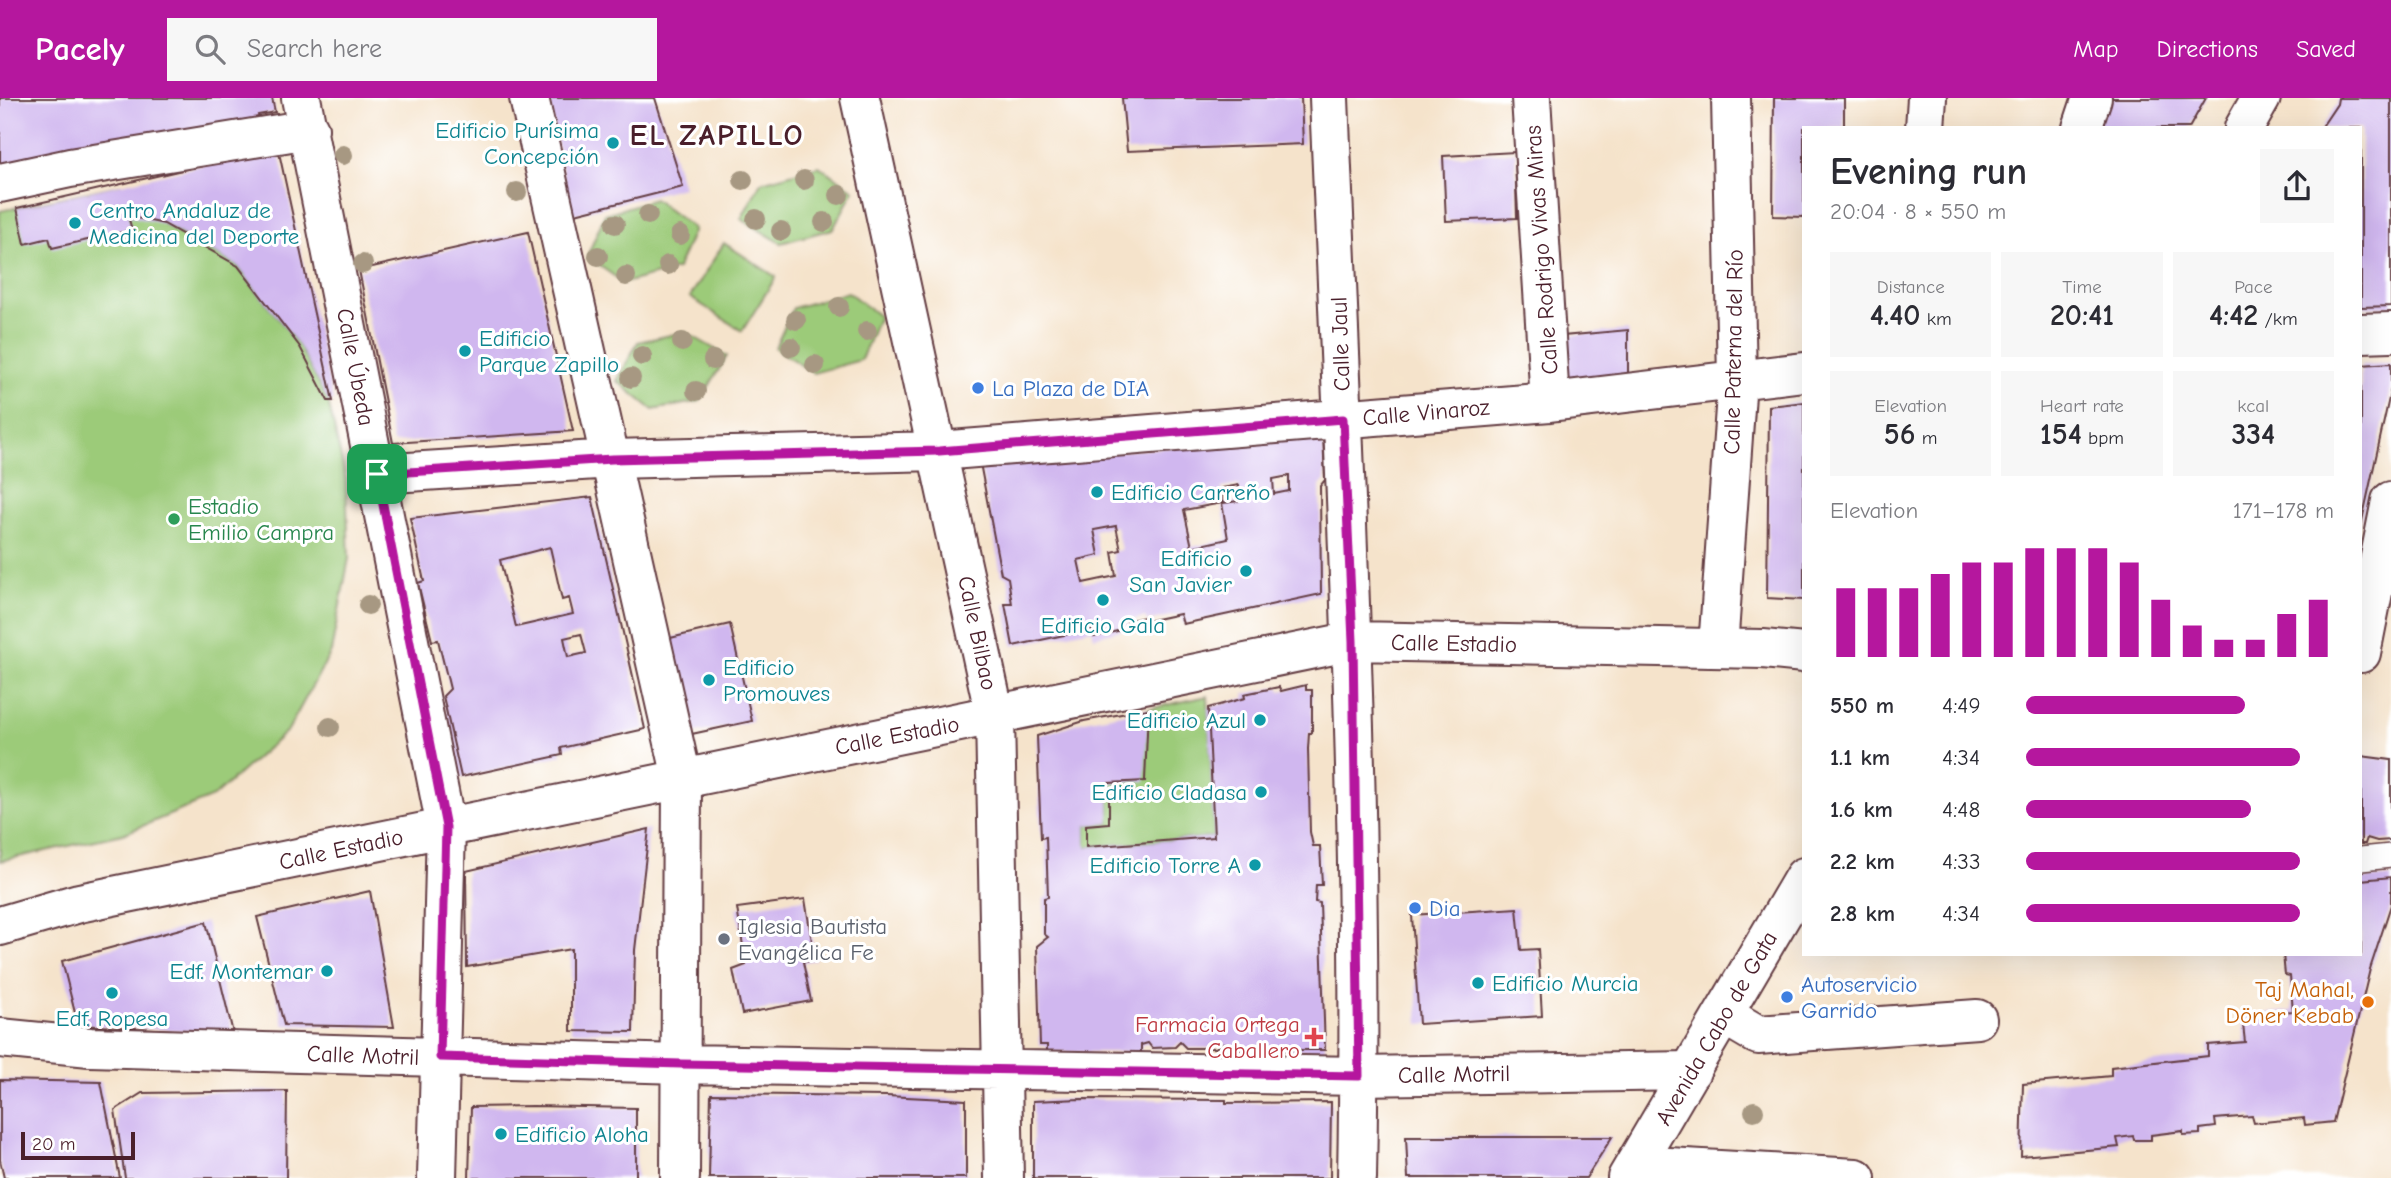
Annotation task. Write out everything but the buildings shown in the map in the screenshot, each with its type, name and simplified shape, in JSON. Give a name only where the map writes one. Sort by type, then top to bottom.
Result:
[{"type":"street","points":[[529,98],[682,778],[680,1178]]},
{"type":"street","name":"Calle Bilbao","points":[[860,98],[995,716],[1004,1178]]},
{"type":"street","name":"Calle Jaul","points":[[1329,98],[1353,641],[1359,1076],[1357,1178]]},
{"type":"street","name":"Calle Rodrigo Vivas Miras","points":[[1531,98],[1550,402]]},
{"type":"street","name":"Calle Paterna del Río","points":[[1718,648],[1737,380],[1731,98]]},
{"type":"street","points":[[1925,126],[1927,98]]},
{"type":"street","points":[[2083,126],[2092,98]]},
{"type":"street","points":[[2245,126],[2261,98]]},
{"type":"street","points":[[0,183],[305,114]]},
{"type":"street","name":"Calle Úbeda","points":[[305,114],[446,827],[437,1178]]},
{"type":"street","points":[[2362,333],[2391,332]]},
{"type":"street","name":"Calle Vinaroz","points":[[377,474],[612,459],[939,451],[1550,402],[1802,372]]},
{"type":"street","points":[[2362,648],[2391,501]]},
{"type":"street","name":"Calle Estadio","points":[[0,926],[79,903],[1353,641],[1763,649],[1802,653]]},
{"type":"street","name":"Avenida Cabo de Gata","points":[[1631,1172],[1799,894]]},
{"type":"street","points":[[1724,1015],[1758,1035],[1978,1019]]},
{"type":"street","name":"Calle Motril","points":[[0,1038],[90,1047],[681,1064],[1359,1076],[1691,1071]]},
{"type":"street","points":[[1631,1172],[1856,1178]]},
{"type":"lane","points":[[2362,859],[2391,856]]},
{"type":"green space","points":[[819,166],[854,190],[833,229],[781,243],[741,219],[761,182]]},
{"type":"green space","name":"Estadio Emilio Campra","points":[[120,185],[164,224],[238,266],[300,347],[328,401],[346,480],[349,558],[331,652],[288,730],[213,797],[123,834],[0,861],[0,211]]},
{"type":"green space","points":[[654,199],[694,229],[677,269],[624,283],[587,257],[605,214]]},
{"type":"green space","points":[[724,243],[776,277],[742,331],[690,297]]},
{"type":"green space","points":[[848,292],[879,316],[861,360],[813,373],[775,348],[793,308]]},
{"type":"green space","points":[[685,332],[727,356],[700,401],[653,410],[617,381],[638,342]]},
{"type":"green space","points":[[1208,696],[1214,837],[1086,847],[1086,825],[1109,823],[1109,783],[1148,709]]},
{"type":"place","name":"Edificio Purísima Concepción","points":[[613,143]]},
{"type":"place","name":"Centro Andaluz de Medicina del Deporte","points":[[75,223]]},
{"type":"place","name":"Edificio Parque Zapillo","points":[[465,351]]},
{"type":"place","name":"La Plaza de DIA","points":[[978,388]]},
{"type":"place","name":"Edificio Carreño","points":[[1097,492]]},
{"type":"place","name":"Estadio Emilio Campra","points":[[174,519]]},
{"type":"place","name":"Edificio San Javier","points":[[1246,571]]},
{"type":"place","name":"Edificio Gala","points":[[1103,600]]},
{"type":"place","name":"Edificio Promouves","points":[[709,680]]},
{"type":"place","name":"Edificio Azul","points":[[1260,720]]},
{"type":"place","name":"Edificio Cladasa","points":[[1261,792]]},
{"type":"place","name":"Edificio Torre A","points":[[1255,865]]},
{"type":"place","name":"Dia","points":[[1415,908]]},
{"type":"place","name":"Iglesia Bautista Evangélica Fe","points":[[724,939]]},
{"type":"place","name":"Edf. Montemar","points":[[327,971]]},
{"type":"place","name":"Edificio Murcia","points":[[1478,983]]},
{"type":"place","name":"Edf. Ropesa","points":[[112,993]]},
{"type":"place","name":"Autoservicio Garrido","points":[[1787,997]]},
{"type":"place","name":"Taj Mahal, Döner Kebab","points":[[2368,1002]]},
{"type":"place","name":"Farmacia Ortega Caballero","points":[[1314,1037]]},
{"type":"place","name":"Edificio Aloha","points":[[501,1134]]},
{"type":"district","name":"EL ZAPILLO","points":[[717,135]]},
{"type":"route","points":[[1343,419],[1353,641],[1359,1076],[440,1057],[446,827],[377,474],[612,459],[939,451],[1343,419]]}]
